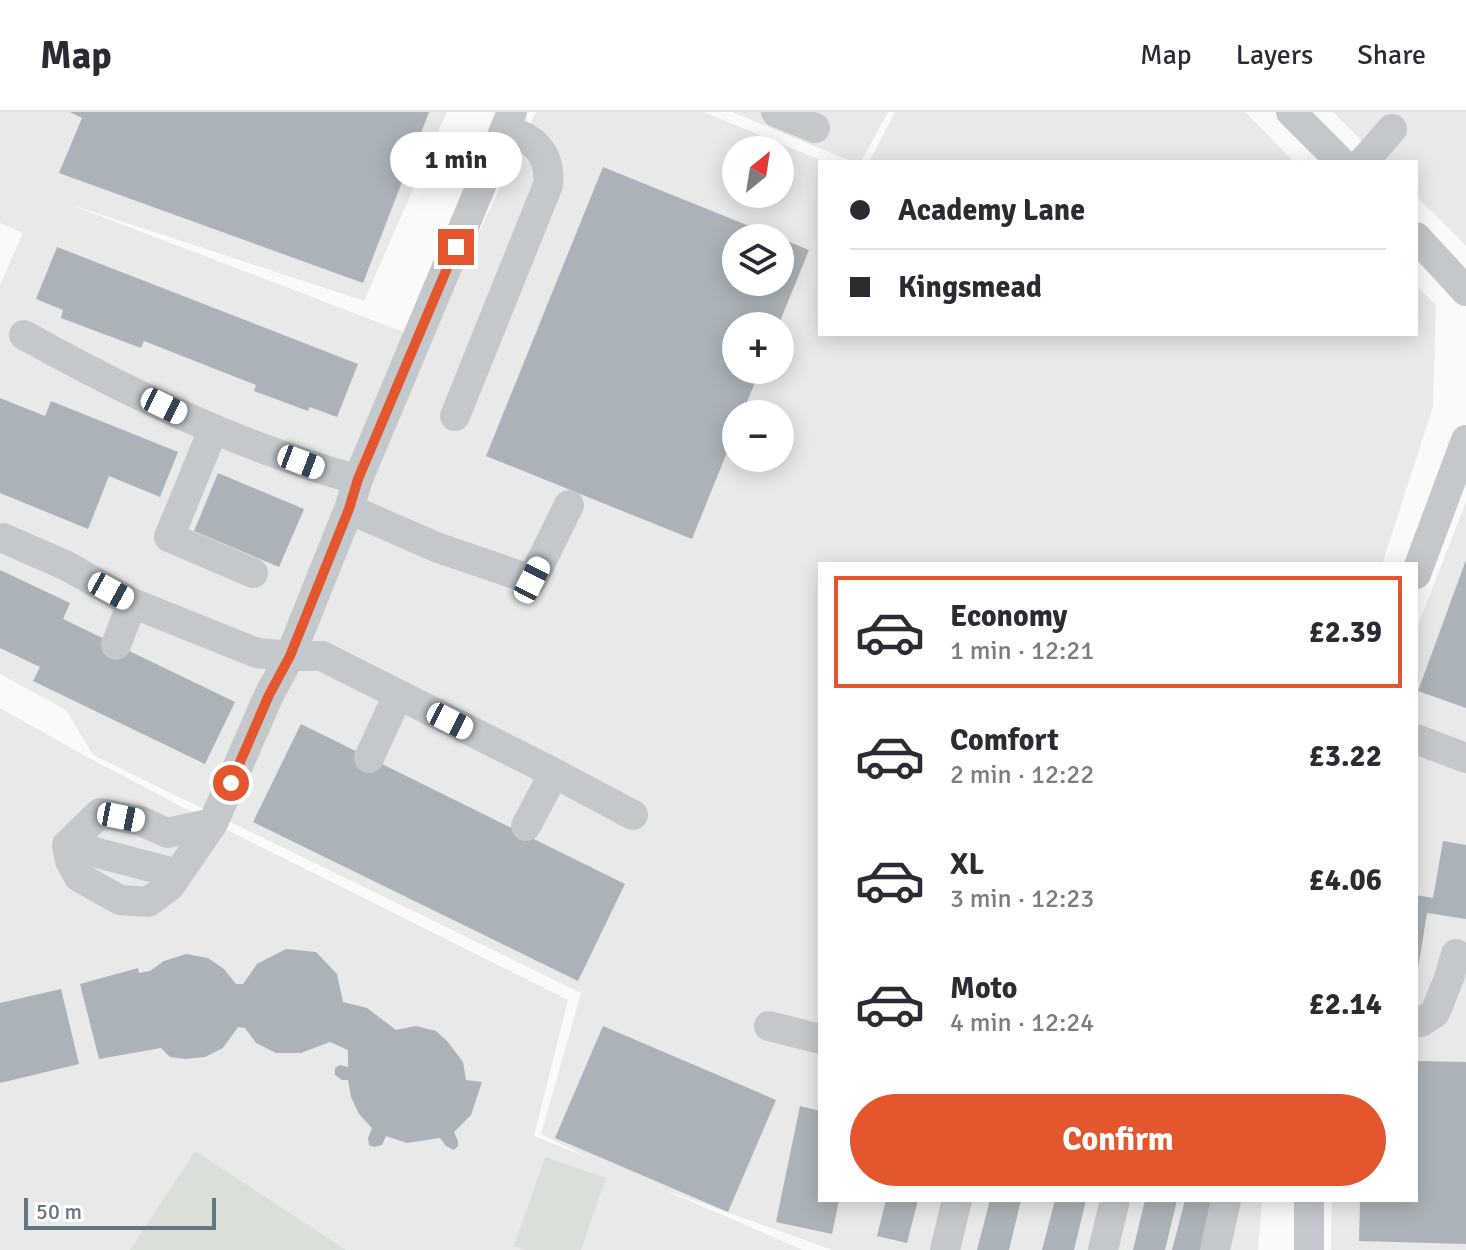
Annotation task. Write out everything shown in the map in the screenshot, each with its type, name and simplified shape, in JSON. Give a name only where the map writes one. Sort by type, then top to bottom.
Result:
[{"type":"street","points":[[776,112],[815,128]]},
{"type":"street","points":[[1291,112],[1339,160]]},
{"type":"street","points":[[455,416],[548,185],[545,157],[528,138],[515,132],[509,121]]},
{"type":"street","points":[[213,823],[167,833],[141,821],[100,813],[67,845],[178,874],[213,823],[269,695],[290,656],[358,479],[509,121]]},
{"type":"street","points":[[1365,160],[1392,129]]},
{"type":"street","points":[[1418,239],[1466,291]]},
{"type":"street","points":[[24,335],[213,430],[330,473],[358,479]]},
{"type":"street","points":[[213,430],[169,537],[253,573]]},
{"type":"street","points":[[1418,569],[1466,440]]},
{"type":"street","points":[[349,509],[436,547],[532,580],[569,505]]},
{"type":"street","points":[[3,538],[61,579],[132,603],[257,653],[322,656],[633,815]]},
{"type":"street","points":[[116,645],[132,603]]},
{"type":"street","points":[[369,758],[398,695]]},
{"type":"street","points":[[1418,740],[1466,758]]},
{"type":"street","points":[[526,826],[554,773]]},
{"type":"street","points":[[1418,1021],[1435,1013],[1456,954]]},
{"type":"street","points":[[769,1026],[818,1038]]},
{"type":"street","points":[[945,1250],[957,1202]]},
{"type":"street","points":[[1103,1250],[1115,1202]]},
{"type":"street","points":[[1215,1250],[1226,1202]]},
{"type":"street","points":[[1309,1202],[1309,1250]]},
{"type":"shaded area","points":[[0,112],[447,112],[364,301],[66,203],[427,341],[536,112],[704,112],[762,136],[722,136],[722,208],[794,208],[794,149],[820,160],[818,336],[1418,336],[1418,287],[1436,305],[1433,407],[1383,562],[818,562],[818,1202],[1262,1202],[1258,1250],[832,1250],[665,1190],[803,1250],[0,1250],[0,708],[213,823],[568,1000],[534,1136],[589,1158],[541,1134],[581,993],[93,755],[66,710],[0,674],[0,285],[23,233],[0,223]]},
{"type":"shaded area","points":[[732,112],[888,112],[862,160],[848,160]]},
{"type":"shaded area","points":[[895,112],[1245,112],[1292,160],[870,160]]},
{"type":"shaded area","points":[[1333,112],[1466,112],[1466,246],[1418,198],[1418,160],[1380,160]]},
{"type":"shaded area","points":[[1466,502],[1466,1250],[1331,1250],[1332,1202],[1418,1202],[1418,625]]},
{"type":"shaded area","points":[[195,1151],[346,1250],[130,1250]]},
{"type":"shaded area","points":[[545,1157],[606,1178],[581,1250],[526,1250],[514,1246]]},
{"type":"building","points":[[70,112],[429,112],[363,283],[59,173],[82,118]]},
{"type":"building","points":[[603,167],[744,224],[722,224],[722,296],[790,296],[784,312],[722,312],[722,384],[754,384],[748,400],[722,400],[722,465],[692,539],[486,456]]},
{"type":"building","points":[[794,244],[809,250],[794,287]]},
{"type":"building","points":[[57,247],[358,364],[337,417],[310,407],[308,411],[254,391],[256,385],[144,341],[141,348],[61,318],[63,310],[36,299]]},
{"type":"building","points":[[0,398],[45,416],[51,401],[178,452],[160,497],[109,476],[88,529],[0,493]]},
{"type":"building","points":[[218,473],[304,509],[279,567],[194,531]]},
{"type":"building","points":[[1466,560],[1466,708],[1418,691]]},
{"type":"building","points":[[0,570],[70,603],[63,619],[235,702],[205,764],[33,681],[40,667],[0,648]]},
{"type":"building","points":[[301,724],[625,884],[578,981],[253,822]]},
{"type":"building","points":[[1443,841],[1466,845],[1466,919],[1427,913],[1418,968],[1418,895],[1433,898]]},
{"type":"building","points":[[286,949],[316,952],[337,974],[343,1002],[367,1008],[396,1030],[416,1026],[436,1031],[463,1062],[466,1080],[482,1082],[471,1115],[454,1132],[458,1146],[454,1150],[440,1138],[407,1143],[386,1136],[382,1145],[369,1145],[372,1128],[359,1114],[348,1080],[335,1075],[335,1068],[340,1065],[348,1067],[348,1050],[330,1042],[301,1053],[276,1053],[256,1043],[245,1028],[238,1027],[223,1048],[205,1057],[170,1057],[161,1048],[99,1059],[80,984],[138,968],[139,973],[150,971],[164,961],[186,954],[208,958],[224,969],[236,984],[243,984],[257,964]]},
{"type":"building","points":[[61,989],[79,1064],[0,1083],[0,1003]]},
{"type":"building","points":[[603,1026],[776,1100],[728,1212],[555,1138]]},
{"type":"building","points":[[1418,1061],[1466,1062],[1466,1244],[1359,1241],[1360,1202],[1418,1202]]},
{"type":"building","points":[[800,1106],[818,1110],[818,1202],[839,1202],[832,1234],[776,1222]]},
{"type":"building","points":[[886,1202],[917,1202],[907,1243],[877,1236]]},
{"type":"building","points":[[989,1202],[1021,1202],[1009,1250],[977,1250]]},
{"type":"building","points":[[1054,1202],[1086,1202],[1074,1250],[1042,1250]]},
{"type":"building","points":[[1145,1202],[1177,1202],[1165,1250],[1133,1250]]},
{"type":"building","points":[[1184,1202],[1217,1202],[1204,1250],[1172,1250]]},
{"type":"route","points":[[231,783],[269,695],[290,656],[358,479],[456,247]]}]
